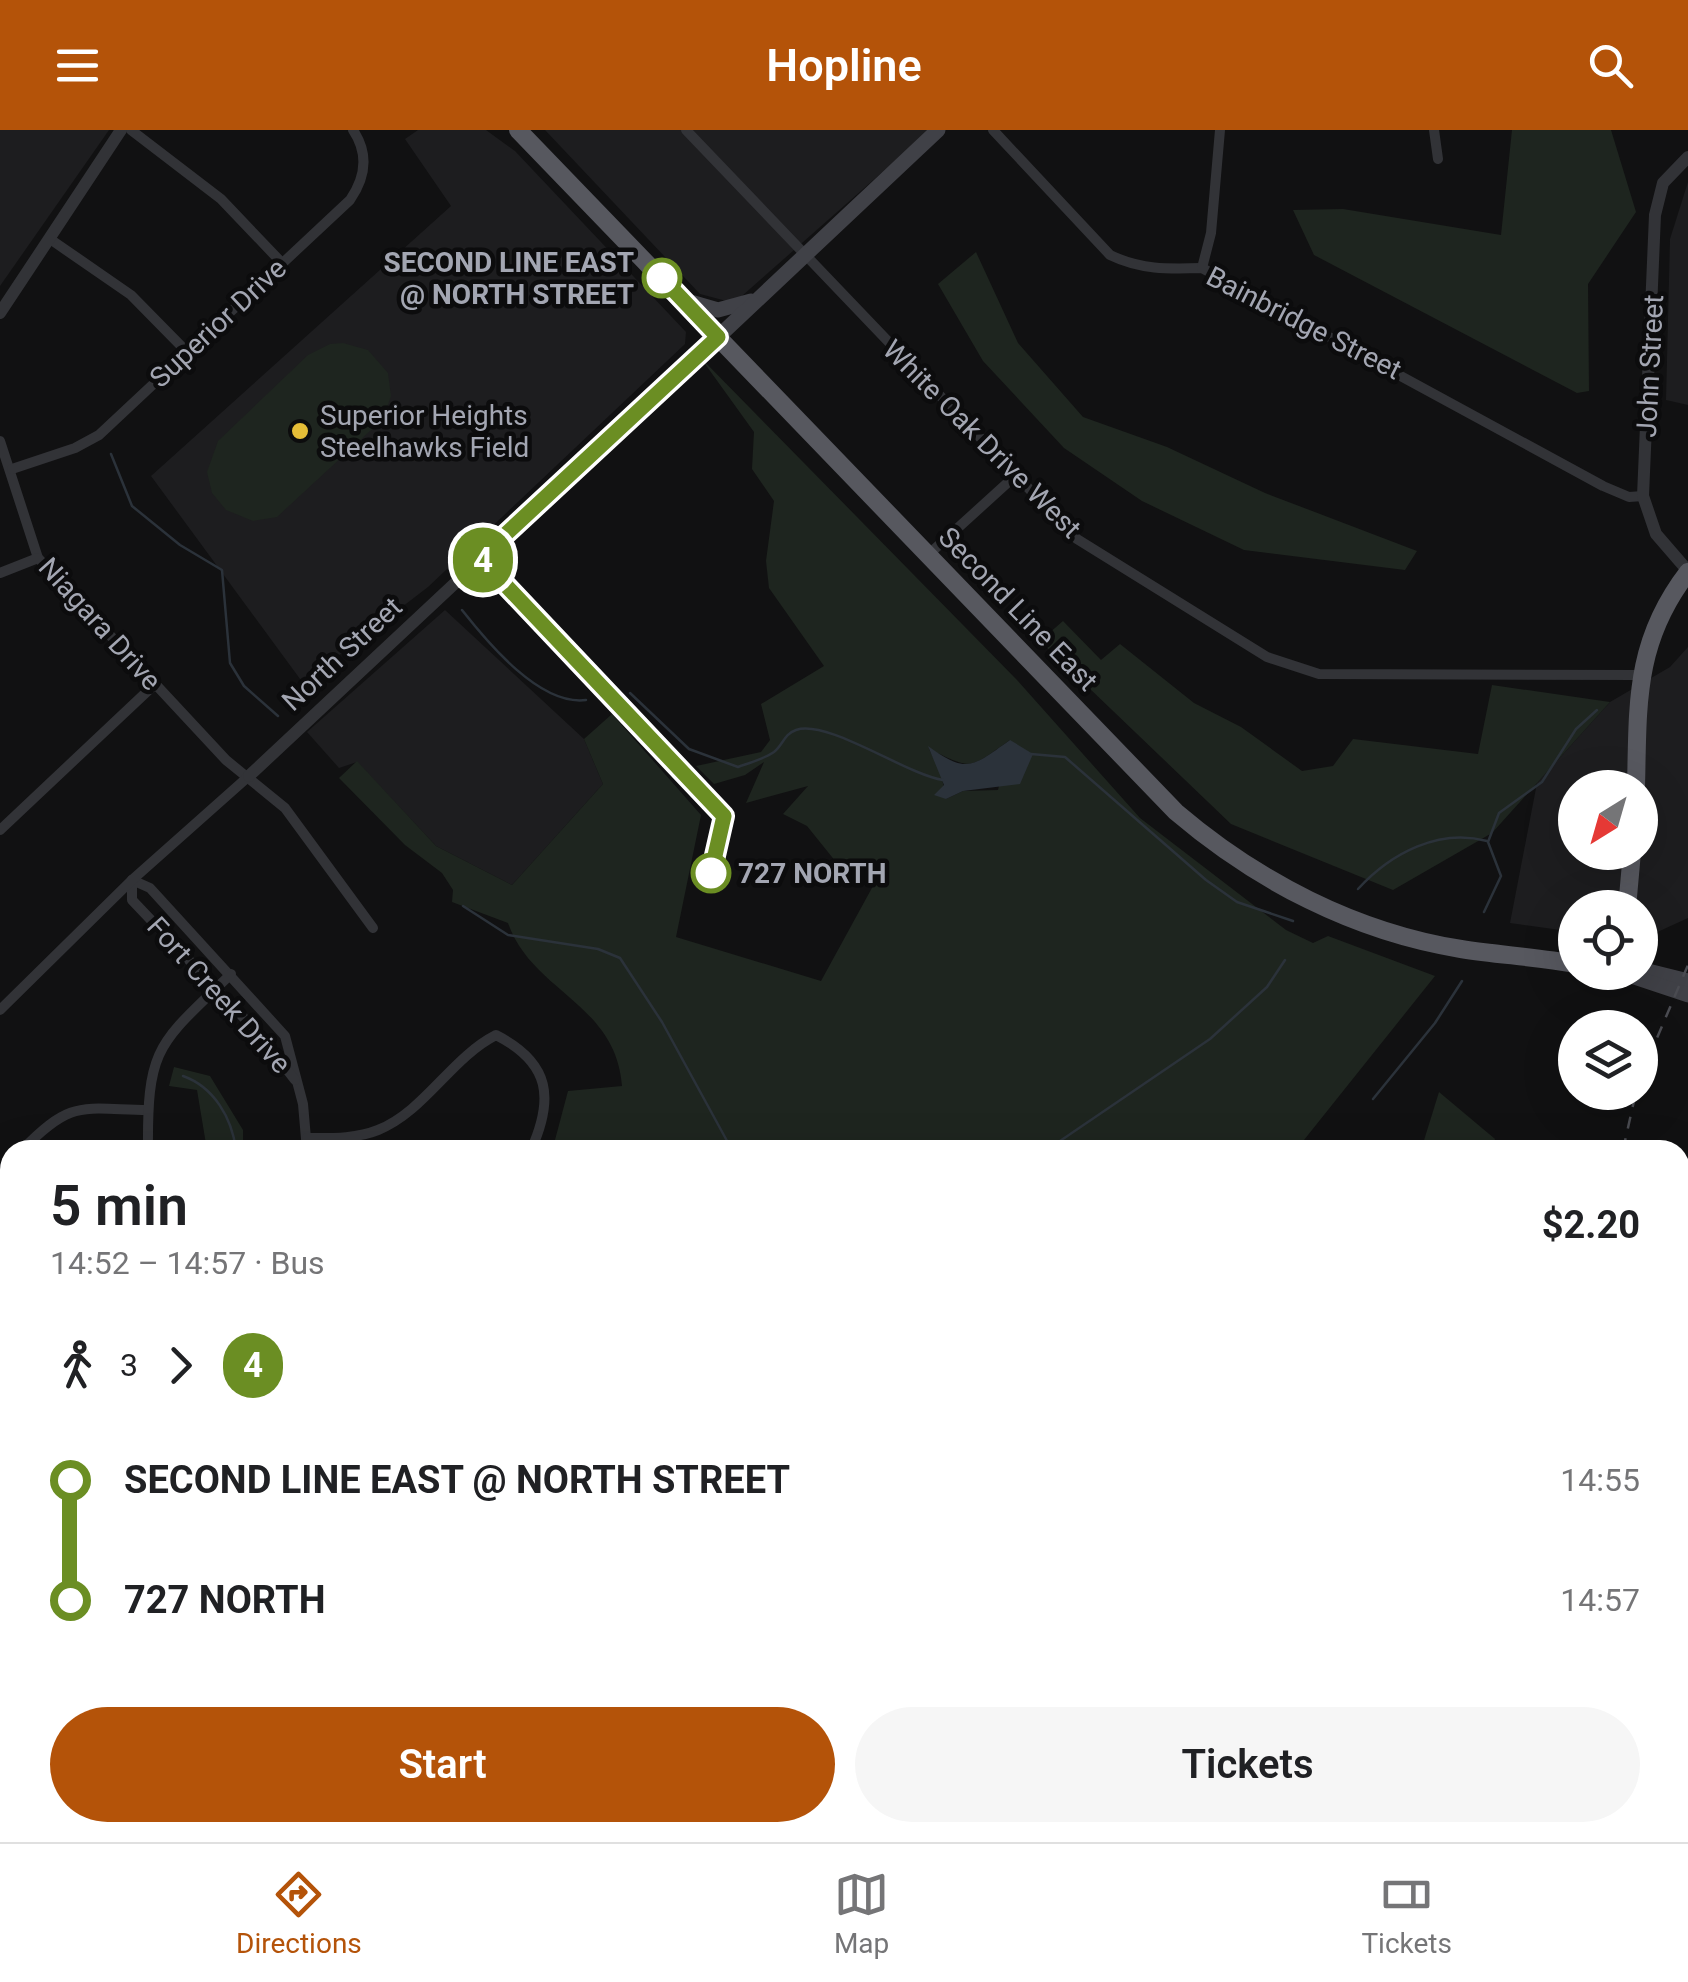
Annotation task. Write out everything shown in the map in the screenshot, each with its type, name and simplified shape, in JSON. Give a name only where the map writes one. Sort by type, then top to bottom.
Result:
[{"type":"highway","name":"Second Line East","points":[[518,130],[1176,812],[1244,865],[1309,900],[1376,926],[1462,949],[1558,961]]},
{"type":"highway","points":[[1636,770],[1639,675],[1662,613],[1688,572]]},
{"type":"highway","points":[[1550,960],[1558,958]]},
{"type":"main road","name":"North Street","points":[[718,337],[938,130]]},
{"type":"main road","points":[[682,299],[718,310],[759,298]]},
{"type":"main road","points":[[1658,972],[1688,980]]},
{"type":"main road","points":[[1658,985],[1688,995]]},
{"type":"street","points":[[0,313],[121,130]]},
{"type":"street","points":[[131,130],[221,199],[282,263]]},
{"type":"street","name":"Superior Drive","points":[[12,468],[88,443],[358,188],[364,156],[353,130]]},
{"type":"street","name":"White Oak Drive West","points":[[686,130],[803,257],[1077,538],[1292,668],[1319,674],[1639,675]]},
{"type":"street","name":"Bainbridge Street","points":[[992,130],[1110,256],[1155,269],[1202,268],[1603,486],[1630,497],[1643,496]]},
{"type":"street","points":[[1202,268],[1211,233],[1220,130]]},
{"type":"street","points":[[1434,130],[1438,160]]},
{"type":"street","name":"John Street","points":[[1688,157],[1663,183],[1655,215],[1643,496],[1656,534],[1688,572]]},
{"type":"street","points":[[50,239],[131,295],[187,352]]},
{"type":"street","name":"North Street","points":[[0,1010],[132,880],[250,776],[718,337]]},
{"type":"street","name":"Niagara Drive","points":[[0,441],[12,468],[38,558],[226,760],[285,808],[373,928]]},
{"type":"street","points":[[928,555],[1015,476]]},
{"type":"street","points":[[0,573],[38,558]]},
{"type":"street","points":[[0,830],[154,685]]},
{"type":"street","name":"Fort Creek Drive","points":[[299,1085],[132,900],[132,880],[150,888],[285,1036],[299,1085],[306,1140]]},
{"type":"street","points":[[148,1140],[148,1110],[158,1051],[168,1034],[231,974]]},
{"type":"street","name":"Fort Creek Drive","points":[[332,1140],[380,1129],[403,1115],[478,1044],[496,1036],[512,1044],[541,1076],[547,1096],[546,1118],[535,1140]]},
{"type":"street","points":[[32,1140],[48,1123],[72,1109],[148,1110]]},
{"type":"shaded area","points":[[0,130],[109,130],[0,286]]},
{"type":"shaded area","points":[[418,130],[486,130],[515,151],[686,332],[685,344],[428,587],[303,683],[151,476],[451,206],[405,139]]},
{"type":"shaded area","points":[[545,130],[930,130],[734,303],[700,294]]},
{"type":"shaded area","points":[[1512,130],[1611,130],[1636,212],[1588,284],[1589,391],[1577,393],[1314,255],[1293,210],[1343,209],[1501,235]]},
{"type":"shaded area","points":[[1688,182],[1688,405],[1666,400],[1670,239]]},
{"type":"shaded area","points":[[976,252],[1018,343],[1083,417],[1167,447],[1265,493],[1417,551],[1405,570],[1244,550],[1142,501],[1064,448],[983,361],[938,284]]},
{"type":"shaded area","name":"Superior Heights Steelhawks Field","points":[[343,343],[368,350],[388,373],[391,396],[383,419],[277,517],[253,521],[226,510],[212,493],[207,472],[218,441],[308,355],[330,344]]},
{"type":"shaded area","points":[[700,357],[1017,680],[1140,818],[1286,930],[1313,943],[1328,936],[1435,976],[1304,1140],[555,1140],[568,1091],[622,1086],[616,1058],[605,1035],[590,1016],[535,966],[508,923],[452,902],[453,890],[442,873],[405,845],[339,778],[357,761],[436,846],[512,885],[603,784],[584,739],[612,714],[701,815],[676,937],[821,981],[873,886],[840,867],[807,826],[783,814],[808,786],[746,803],[764,762],[745,775],[714,784],[696,766],[761,752],[770,740],[761,704],[824,666],[769,588],[766,561],[774,501],[752,469],[754,432]],"holes":[[[1010,740],[998,790],[963,791],[946,799],[941,773],[929,749],[970,764]]]},
{"type":"shaded area","points":[[445,610],[584,739],[603,784],[512,885],[436,846],[357,762],[339,768],[307,732]]},
{"type":"shaded area","points":[[1063,621],[1101,660],[1120,644],[1194,703],[1241,727],[1302,771],[1333,766],[1353,739],[1478,754],[1492,685],[1610,702],[1492,833],[1393,890],[1231,824],[1040,641]]},
{"type":"shaded area","points":[[1688,647],[1688,918],[1658,932],[1658,890],[1558,890],[1558,930],[1510,923],[1537,783],[1610,702],[1670,667]]},
{"type":"shaded area","points":[[1010,740],[1033,754],[1020,784],[963,791],[946,799],[934,795],[944,785],[928,746],[952,761],[970,764]]},
{"type":"shaded area","points":[[174,1067],[210,1076],[243,1130],[243,1140],[205,1140],[197,1090],[169,1086]]},
{"type":"shaded area","points":[[1439,1092],[1495,1139],[1495,1140],[1424,1140]]},
{"type":"waterway","points":[[111,454],[132,506],[180,545],[222,570],[230,663],[244,686],[278,716]]},
{"type":"waterway","points":[[462,610],[501,655],[533,683],[569,699],[586,700]]},
{"type":"waterway","points":[[630,693],[689,749],[738,767],[774,752],[792,732],[810,729],[847,739],[943,780]]},
{"type":"waterway","points":[[1484,912],[1501,876],[1488,842],[1499,813],[1542,782],[1576,729],[1597,710]]},
{"type":"waterway","points":[[1031,754],[1065,757],[1206,880],[1237,902],[1293,921]]},
{"type":"waterway","points":[[1358,889],[1385,864],[1417,847],[1451,838],[1487,841]]},
{"type":"waterway","points":[[463,906],[508,935],[598,949],[620,958],[662,1022],[727,1140]]},
{"type":"waterway","points":[[1061,1140],[1210,1039],[1267,987],[1285,960]]},
{"type":"waterway","points":[[1373,1099],[1435,1023],[1462,981]]},
{"type":"waterway","points":[[183,1076],[204,1088],[220,1105],[234,1140]]},
{"type":"railway","points":[[1658,1036],[1688,965]]},
{"type":"railway","points":[[1625,1140],[1632,1110]]},
{"type":"bus line","name":"4","points":[[662,278],[718,337],[480,558],[724,816],[711,873]]},
{"type":"place","name":"SECOND LINE EAST @ NORTH STREET","points":[[662,278]]},
{"type":"place","name":"Superior Heights Steelhawks Field","points":[[300,431]]},
{"type":"place","name":"727 NORTH","points":[[711,873]]}]
